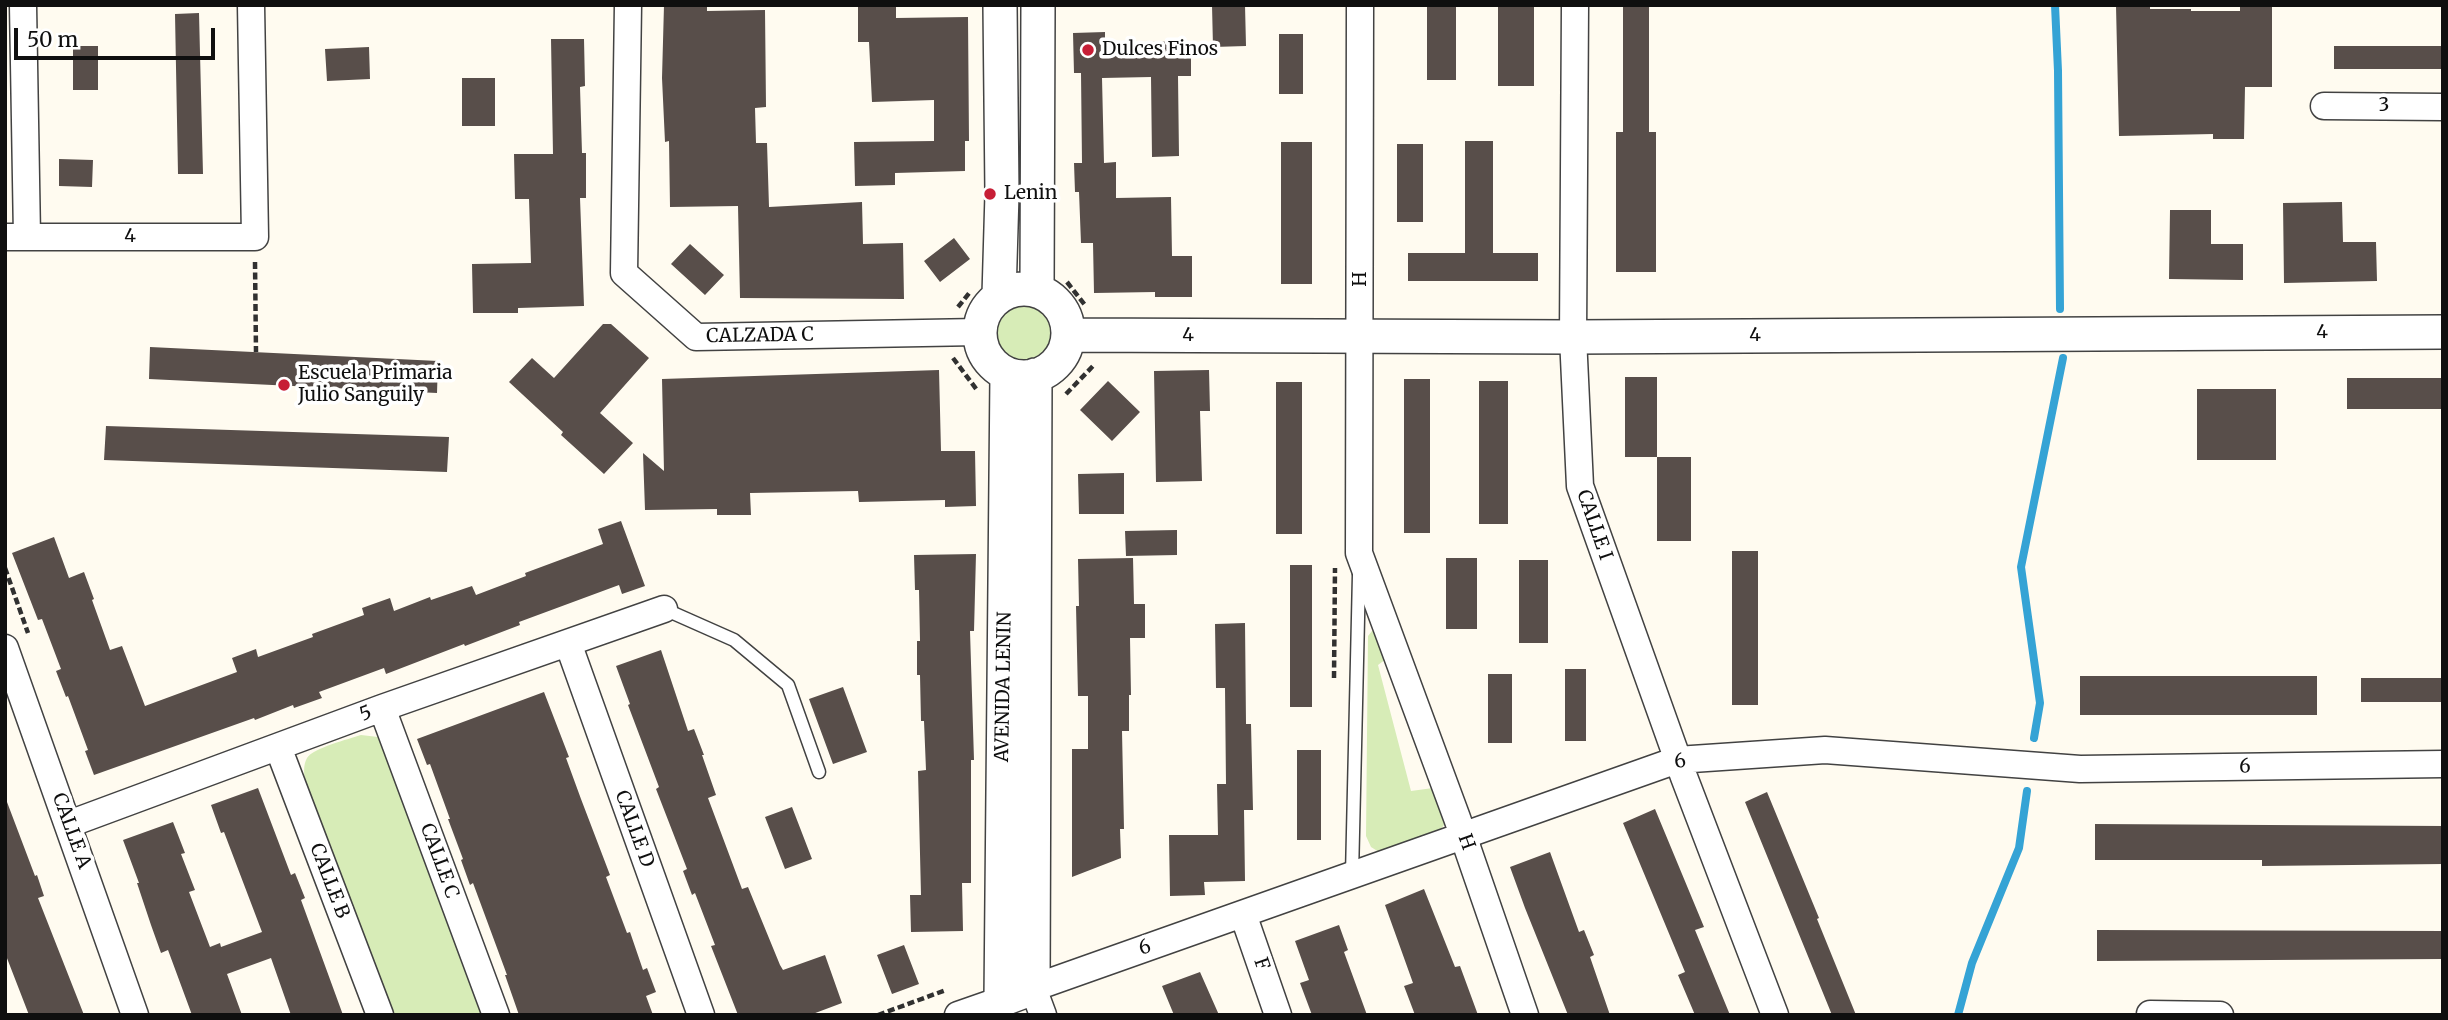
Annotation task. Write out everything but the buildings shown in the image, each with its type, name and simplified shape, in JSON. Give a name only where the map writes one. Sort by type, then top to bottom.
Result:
[{"type":"street","points":[[16,237],[23,5]]},
{"type":"street","points":[[251,5],[255,237]]},
{"type":"street","name":"CALZADA C","points":[[628,5],[624,273],[696,337],[965,323]]},
{"type":"street","points":[[1000,5],[1002,194],[988,290],[989,305],[981,318],[965,323],[995,367],[1021,374],[1048,370],[1058,361],[1065,349],[1068,335],[1066,320],[1060,307],[1050,297],[1038,5]]},
{"type":"street","name":"H","points":[[1360,5],[1359,553],[1464,837],[1525,1015]]},
{"type":"street","name":"CALLE I","points":[[1575,5],[1573,337],[1580,486],[1678,760],[1775,1015]]},
{"type":"street","name":"3","points":[[2324,106],[2443,107]]},
{"type":"street","name":"4","points":[[16,237],[255,237]]},
{"type":"street","points":[[988,290],[1011,290],[1051,284]]},
{"type":"street","name":"4","points":[[1068,335],[1573,337],[2443,332]]},
{"type":"street","name":"AVENIDA LENIN","points":[[1001,1000],[1021,374]]},
{"type":"street","name":"AVENIDA LENIN","points":[[1021,374],[1038,1001]]},
{"type":"street","name":"5","points":[[69,824],[382,708],[664,609]]},
{"type":"street","name":"CALLE D","points":[[568,642],[701,1015]]},
{"type":"street","name":"CALLE A","points":[[5,648],[135,1015]]},
{"type":"street","name":"CALLE C","points":[[382,708],[496,1015]]},
{"type":"street","name":"CALLE B","points":[[278,747],[380,1015]]},
{"type":"street","name":"6","points":[[958,1015],[1001,1000],[1038,1001],[1243,914],[1678,760],[1825,750],[2080,769],[2443,764]]},
{"type":"street","name":"F","points":[[1243,914],[1278,1015]]},
{"type":"street","points":[[2150,1014],[2220,1015]]},
{"type":"lane","name":"H","points":[[1352,875],[1359,553]]},
{"type":"lane","points":[[664,609],[734,640],[788,685],[819,772]]},
{"type":"path","points":[[255,237],[256,352]]},
{"type":"path","points":[[1051,284],[1086,306]]},
{"type":"path","points":[[965,323],[988,290]]},
{"type":"path","points":[[951,356],[979,394]]},
{"type":"path","points":[[1060,400],[1100,359]]},
{"type":"path","points":[[1334,678],[1335,568]]},
{"type":"path","points":[[878,1015],[950,988]]},
{"type":"green space","points":[[1029,298],[1050,313],[1056,325],[1054,345],[1046,356],[1029,366],[1015,366],[998,356],[990,345],[988,325],[998,308],[1009,300]]},
{"type":"green space","points":[[1372,631],[1378,631],[1390,656],[1378,665],[1411,791],[1433,788],[1449,818],[1441,829],[1379,852],[1371,847],[1366,836],[1368,636]]},
{"type":"green space","points":[[361,735],[378,737],[385,745],[484,1015],[392,1015],[305,781],[305,764],[311,754]]},
{"type":"waterway","points":[[2055,5],[2060,309]]},
{"type":"waterway","points":[[2034,738],[2040,703],[2021,567],[2063,358]]},
{"type":"waterway","points":[[1958,1015],[1972,963],[2019,848],[2027,791]]},
{"type":"place","name":"Dulces Finos","points":[[1088,50]]},
{"type":"place","name":"Lenin","points":[[990,194]]},
{"type":"place","name":"Escuela Primaria Julio Sanguily","points":[[284,385]]}]
